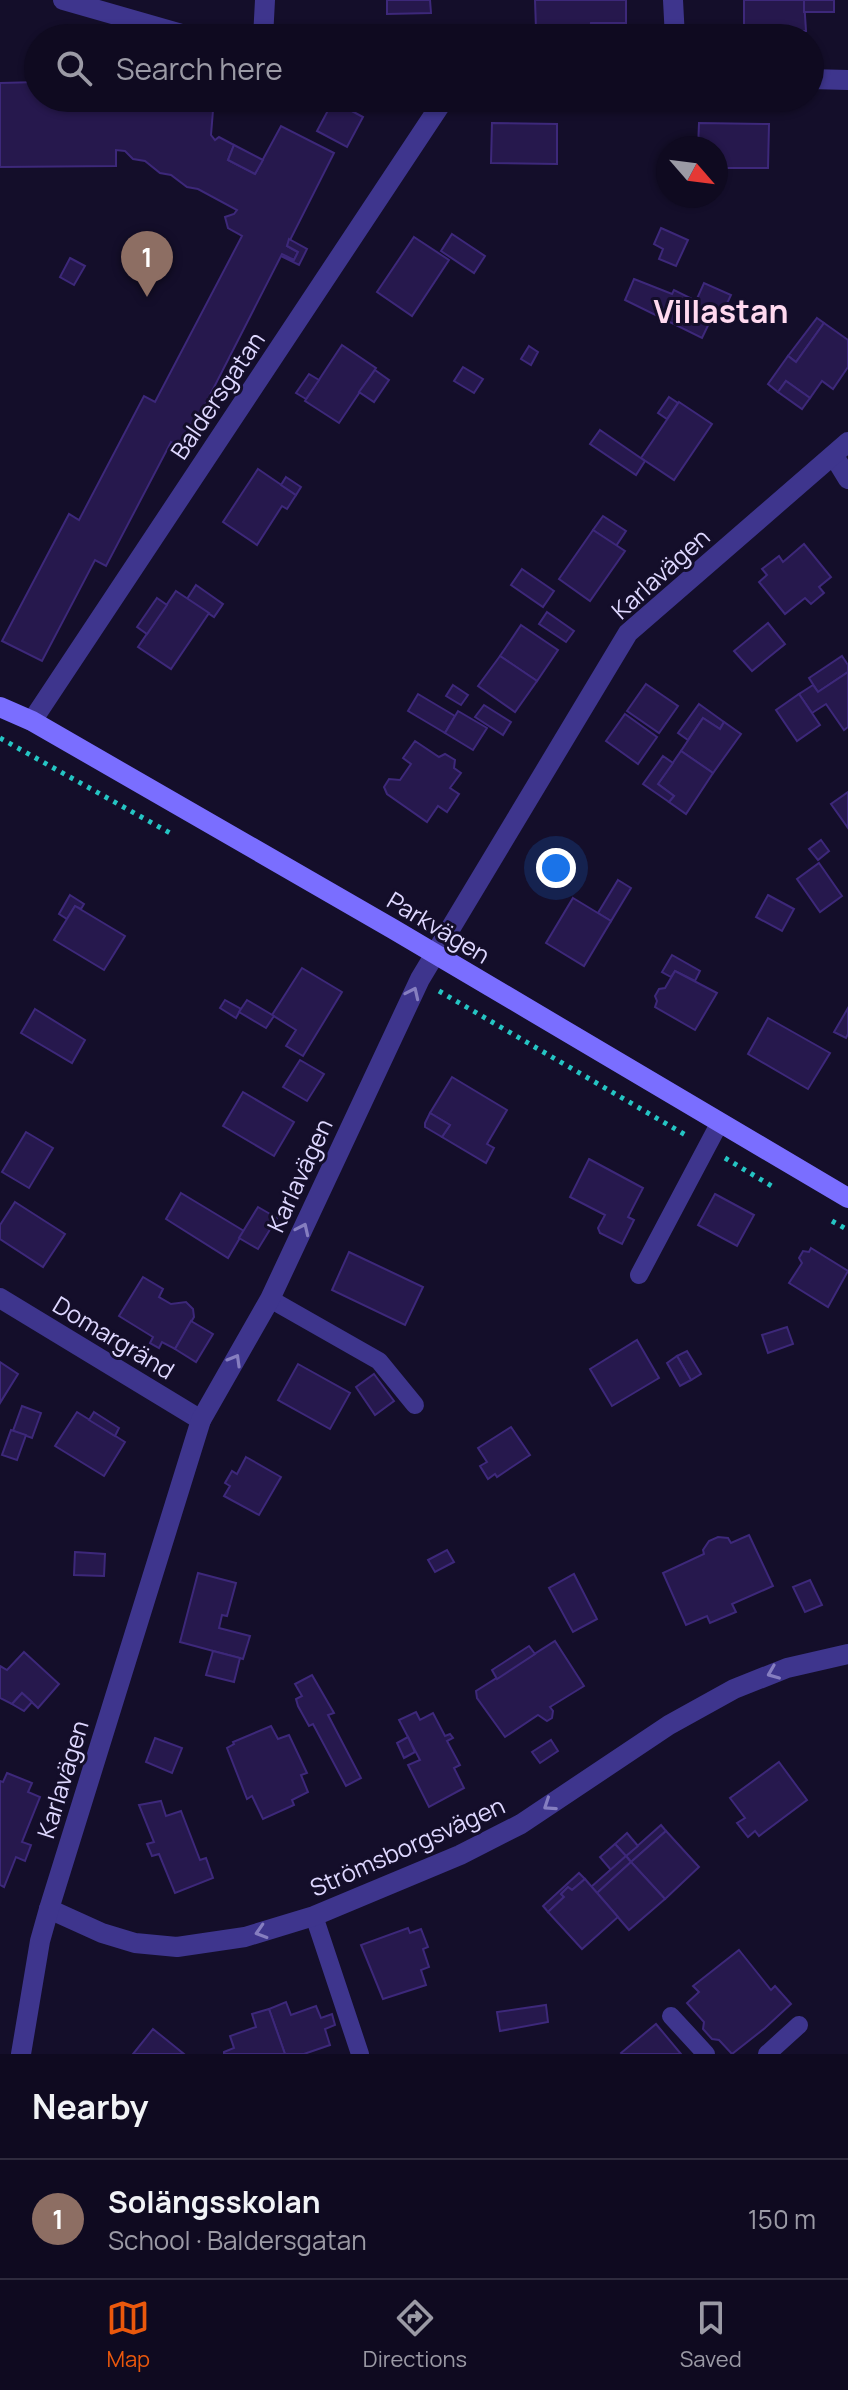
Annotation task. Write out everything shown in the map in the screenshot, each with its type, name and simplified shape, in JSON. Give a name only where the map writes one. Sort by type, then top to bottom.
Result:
[{"type":"main road","name":"Parkvägen","points":[[0,707],[32,721],[434,953],[848,1198]]},
{"type":"street","points":[[63,0],[147,24]]},
{"type":"street","points":[[264,24],[265,0]]},
{"type":"street","points":[[673,0],[674,24]]},
{"type":"street","points":[[824,79],[848,80]]},
{"type":"street","name":"Baldersgatan","points":[[32,721],[436,112]]},
{"type":"street","points":[[841,449],[848,479]]},
{"type":"street","name":"Karlavägen","points":[[21,2054],[40,1941],[49,1909],[201,1420],[270,1299],[420,979],[628,633],[841,449]]},
{"type":"street","name":"Domargränd","points":[[0,1298],[201,1420]]},
{"type":"street","name":"Strömsborgsvägen","points":[[49,1909],[113,1937],[135,1943],[177,1947],[245,1937],[314,1916],[460,1855],[521,1824],[669,1725],[734,1689],[787,1668],[848,1654]]},
{"type":"lane","points":[[639,1275],[719,1124]]},
{"type":"lane","points":[[270,1299],[379,1361],[415,1405]]},
{"type":"lane","points":[[314,1916],[360,2054]]},
{"type":"lane","points":[[671,2016],[706,2054]]},
{"type":"lane","points":[[767,2054],[799,2025]]},
{"type":"path","points":[[420,979],[783,1192]]},
{"type":"path","points":[[822,1215],[848,1230]]},
{"type":"building","points":[[387,0],[430,0],[431,13],[387,14]]},
{"type":"building","points":[[535,0],[626,0],[626,23],[536,24]]},
{"type":"building","points":[[744,0],[804,0],[806,24],[744,24]]},
{"type":"building","points":[[804,0],[834,0],[834,12],[804,12]]},
{"type":"building","points":[[24,82],[24,112],[213,112],[211,135],[215,140],[219,137],[234,145],[228,160],[255,174],[281,126],[334,153],[287,246],[298,252],[294,260],[282,254],[183,448],[171,442],[106,566],[95,560],[42,661],[2,641],[69,514],[79,520],[144,396],[155,402],[242,236],[228,228],[225,217],[237,210],[198,189],[187,187],[171,175],[160,173],[145,161],[133,159],[125,151],[116,150],[116,166],[0,167],[0,83]]},
{"type":"building","points":[[327,112],[354,112],[363,117],[347,147],[317,131]]},
{"type":"building","points":[[492,123],[557,124],[557,164],[491,163]]},
{"type":"building","points":[[699,123],[769,124],[768,168],[728,168],[728,136],[698,136]]},
{"type":"building","points":[[234,145],[263,160],[255,174],[228,160]]},
{"type":"building","points":[[661,228],[688,240],[676,266],[659,259],[663,249],[654,244]]},
{"type":"building","points":[[452,234],[485,256],[474,273],[441,251]]},
{"type":"building","points":[[414,237],[449,260],[412,316],[377,292]]},
{"type":"building","points":[[289,239],[307,249],[299,265],[281,256],[294,260],[298,252],[287,246]]},
{"type":"building","points":[[70,258],[85,266],[74,285],[60,277]]},
{"type":"building","points":[[634,279],[672,294],[674,290],[696,301],[704,283],[731,295],[722,314],[715,311],[702,338],[625,300]]},
{"type":"building","points":[[817,318],[824,323],[796,362],[788,356]]},
{"type":"building","points":[[824,323],[848,340],[848,367],[833,389],[822,381],[810,398],[786,381],[778,392],[768,384],[788,356],[796,362]]},
{"type":"building","points":[[342,345],[376,368],[339,423],[305,401]]},
{"type":"building","points":[[529,346],[538,352],[531,365],[521,359]]},
{"type":"building","points":[[463,367],[483,379],[474,393],[454,381]]},
{"type":"building","points":[[375,370],[389,380],[374,402],[359,392]]},
{"type":"building","points":[[309,374],[319,380],[306,399],[296,393]]},
{"type":"building","points":[[786,381],[810,398],[802,409],[778,392]]},
{"type":"building","points":[[669,397],[678,403],[667,419],[658,413]]},
{"type":"building","points":[[679,402],[712,424],[674,480],[641,458]]},
{"type":"building","points":[[600,430],[645,461],[636,475],[590,444]]},
{"type":"building","points":[[258,469],[296,495],[287,509],[282,506],[257,545],[223,522]]},
{"type":"building","points":[[286,477],[301,487],[296,495],[281,485]]},
{"type":"building","points":[[603,516],[626,531],[616,546],[593,530]]},
{"type":"building","points":[[593,530],[625,551],[590,601],[559,579]]},
{"type":"building","points":[[804,544],[831,577],[819,587],[824,593],[811,604],[805,598],[785,614],[759,582],[767,575],[762,569],[779,556],[783,562]]},
{"type":"building","points":[[522,569],[554,591],[543,607],[511,585]]},
{"type":"building","points":[[196,585],[223,604],[214,617],[187,599]]},
{"type":"building","points":[[176,591],[209,613],[171,669],[138,647]]},
{"type":"building","points":[[157,598],[167,605],[147,634],[137,627]]},
{"type":"building","points":[[547,612],[574,631],[566,642],[539,624]]},
{"type":"building","points":[[768,623],[785,644],[752,671],[734,651]]},
{"type":"building","points":[[521,625],[558,650],[537,681],[500,656]]},
{"type":"building","points":[[500,656],[537,681],[515,712],[478,686]]},
{"type":"building","points":[[842,656],[848,665],[848,672],[818,692],[809,678]]},
{"type":"building","points":[[848,672],[848,727],[844,730],[826,704],[812,713],[799,694],[813,685],[818,692]]},
{"type":"building","points":[[646,684],[678,706],[659,733],[627,711]]},
{"type":"building","points":[[453,685],[468,695],[461,705],[446,696]]},
{"type":"building","points":[[418,694],[455,716],[445,733],[408,711]]},
{"type":"building","points":[[799,694],[820,725],[797,741],[776,710]]},
{"type":"building","points":[[699,704],[724,722],[720,729],[703,718],[688,740],[678,733]]},
{"type":"building","points":[[484,705],[511,722],[503,735],[475,717]]},
{"type":"building","points":[[458,711],[487,728],[473,750],[445,733]]},
{"type":"building","points":[[625,714],[657,737],[638,764],[606,741]]},
{"type":"building","points":[[703,718],[720,729],[724,722],[741,734],[713,773],[681,751]]},
{"type":"building","points":[[415,741],[439,757],[445,754],[455,760],[454,768],[461,773],[450,788],[459,794],[447,812],[438,806],[427,822],[387,794],[384,787],[389,779],[400,780],[411,764],[403,758]]},
{"type":"building","points":[[681,751],[713,773],[686,814],[669,802],[674,796],[658,784]]},
{"type":"building","points":[[663,756],[673,763],[658,784],[674,796],[669,802],[643,784]]},
{"type":"building","points":[[848,792],[848,828],[831,804]]},
{"type":"building","points":[[821,840],[829,851],[818,860],[809,849]]},
{"type":"building","points":[[819,863],[842,896],[820,912],[797,879]]},
{"type":"building","points":[[618,880],[631,888],[611,921],[598,913]]},
{"type":"building","points":[[70,895],[84,904],[81,909],[75,906],[67,919],[59,914]]},
{"type":"building","points":[[768,895],[794,909],[782,931],[756,917]]},
{"type":"building","points":[[573,898],[611,921],[584,966],[546,943]]},
{"type":"building","points":[[75,906],[125,936],[104,970],[54,940]]},
{"type":"building","points":[[672,955],[700,971],[695,981],[675,971],[671,977],[662,972]]},
{"type":"building","points":[[302,968],[342,992],[303,1056],[286,1046],[296,1030],[272,1015]]},
{"type":"building","points":[[675,971],[717,993],[695,1030],[655,1007],[655,996],[659,989],[665,988]]},
{"type":"building","points":[[225,1000],[241,1009],[236,1018],[220,1008]]},
{"type":"building","points":[[247,1000],[274,1016],[266,1028],[239,1012]]},
{"type":"building","points":[[848,1008],[848,1034],[846,1038],[834,1032]]},
{"type":"building","points":[[35,1009],[85,1040],[72,1063],[21,1033]]},
{"type":"building","points":[[768,1018],[830,1053],[808,1089],[748,1054]]},
{"type":"building","points":[[300,1060],[324,1074],[307,1101],[283,1087]]},
{"type":"building","points":[[452,1077],[507,1110],[487,1144],[494,1148],[486,1163],[442,1137],[450,1125],[430,1113]]},
{"type":"building","points":[[243,1092],[294,1122],[274,1156],[223,1126]]},
{"type":"building","points":[[430,1113],[450,1125],[442,1137],[425,1127]]},
{"type":"building","points":[[26,1132],[53,1148],[29,1188],[2,1172]]},
{"type":"building","points":[[589,1159],[643,1188],[628,1217],[634,1220],[622,1244],[600,1233],[598,1228],[605,1215],[570,1197]]},
{"type":"building","points":[[181,1193],[244,1231],[228,1258],[166,1219]]},
{"type":"building","points":[[715,1194],[754,1215],[737,1246],[698,1225]]},
{"type":"building","points":[[15,1202],[65,1234],[43,1267],[0,1239],[0,1225]]},
{"type":"building","points":[[258,1207],[277,1218],[258,1249],[239,1238]]},
{"type":"building","points":[[811,1248],[848,1271],[828,1307],[789,1283],[802,1263],[799,1258],[803,1251],[809,1252]]},
{"type":"building","points":[[349,1252],[423,1287],[405,1325],[332,1290]]},
{"type":"building","points":[[143,1277],[163,1289],[159,1297],[171,1304],[186,1302],[193,1309],[194,1317],[175,1349],[162,1342],[159,1348],[150,1343],[153,1337],[119,1316]]},
{"type":"building","points":[[191,1321],[213,1334],[196,1362],[175,1349]]},
{"type":"building","points":[[787,1327],[793,1344],[768,1353],[762,1335]]},
{"type":"building","points":[[637,1340],[659,1378],[612,1406],[590,1369]]},
{"type":"building","points":[[687,1351],[701,1374],[691,1380],[677,1356]]},
{"type":"building","points":[[677,1356],[691,1380],[680,1386],[667,1363]]},
{"type":"building","points":[[0,1362],[18,1374],[0,1403]]},
{"type":"building","points":[[298,1364],[350,1393],[330,1429],[278,1400]]},
{"type":"building","points":[[374,1374],[394,1401],[375,1415],[356,1387]]},
{"type":"building","points":[[22,1406],[41,1413],[32,1438],[13,1431]]},
{"type":"building","points":[[77,1412],[125,1442],[104,1476],[55,1446]]},
{"type":"building","points":[[94,1412],[119,1428],[115,1436],[89,1420]]},
{"type":"building","points":[[511,1427],[530,1455],[497,1477],[495,1474],[488,1479],[480,1466],[487,1462],[478,1448]]},
{"type":"building","points":[[11,1430],[26,1435],[17,1460],[2,1455]]},
{"type":"building","points":[[246,1457],[281,1477],[259,1515],[224,1496],[230,1486],[225,1483],[232,1471],[237,1474]]},
{"type":"building","points":[[749,1535],[773,1586],[732,1604],[736,1612],[710,1623],[707,1616],[686,1625],[663,1573],[704,1554],[709,1541],[718,1537],[728,1538],[731,1543]]},
{"type":"building","points":[[447,1550],[454,1562],[435,1572],[428,1560]]},
{"type":"building","points":[[75,1552],[105,1554],[104,1576],[74,1575]]},
{"type":"building","points":[[198,1573],[236,1583],[227,1616],[222,1615],[219,1628],[250,1636],[243,1659],[180,1642]]},
{"type":"building","points":[[574,1574],[597,1619],[573,1632],[549,1588]]},
{"type":"building","points":[[810,1580],[822,1605],[805,1612],[793,1587]]},
{"type":"building","points":[[555,1641],[584,1686],[550,1707],[552,1718],[547,1721],[538,1715],[505,1737],[477,1698],[476,1691]]},
{"type":"building","points":[[529,1646],[535,1654],[497,1679],[492,1670]]},
{"type":"building","points":[[213,1651],[240,1658],[234,1682],[206,1675]]},
{"type":"building","points":[[24,1652],[59,1684],[38,1708],[22,1693],[12,1704],[0,1698],[0,1666],[7,1670]]},
{"type":"building","points":[[312,1675],[334,1713],[328,1715],[361,1778],[346,1786],[313,1724],[309,1726],[298,1706],[296,1699],[302,1696],[295,1684]]},
{"type":"building","points":[[22,1693],[32,1702],[24,1711],[12,1704]]},
{"type":"building","points":[[416,1712],[420,1720],[433,1713],[445,1736],[450,1734],[453,1738],[447,1741],[460,1765],[454,1768],[464,1788],[429,1807],[408,1765],[420,1760],[399,1720]]},
{"type":"building","points":[[271,1726],[278,1739],[289,1735],[307,1773],[301,1775],[308,1792],[292,1800],[294,1805],[263,1819],[252,1796],[247,1799],[227,1748],[233,1742]]},
{"type":"building","points":[[408,1737],[415,1752],[404,1758],[397,1743]]},
{"type":"building","points":[[155,1738],[182,1748],[172,1773],[146,1762]]},
{"type":"building","points":[[551,1740],[558,1751],[540,1763],[532,1752]]},
{"type":"building","points":[[779,1762],[807,1800],[759,1836],[755,1831],[748,1837],[737,1823],[745,1818],[730,1798]]},
{"type":"building","points":[[7,1773],[32,1783],[28,1792],[40,1797],[22,1842],[31,1845],[25,1861],[16,1857],[4,1887],[0,1885],[0,1781],[3,1782]]},
{"type":"building","points":[[161,1801],[166,1816],[181,1811],[200,1860],[206,1858],[213,1878],[175,1893],[159,1854],[152,1856],[147,1844],[154,1842],[139,1805]]},
{"type":"building","points":[[661,1825],[666,1831],[631,1862],[626,1856]]},
{"type":"building","points":[[666,1831],[699,1867],[665,1899],[631,1862]]},
{"type":"building","points":[[627,1833],[638,1846],[626,1856],[615,1844]]},
{"type":"building","points":[[615,1844],[626,1856],[611,1870],[600,1857]]},
{"type":"building","points":[[626,1856],[631,1862],[597,1893],[591,1887]]},
{"type":"building","points":[[631,1862],[665,1899],[629,1930],[597,1893]]},
{"type":"building","points":[[579,1873],[585,1879],[572,1890],[568,1887],[561,1894],[564,1897],[548,1912],[543,1906]]},
{"type":"building","points":[[585,1879],[618,1917],[582,1949],[548,1912],[564,1897],[561,1894],[568,1887],[572,1890]]},
{"type":"building","points":[[408,1928],[410,1933],[421,1929],[428,1947],[423,1949],[429,1967],[421,1970],[426,1985],[383,1999],[361,1945]]},
{"type":"building","points":[[739,1950],[771,1990],[775,1986],[791,2004],[732,2054],[703,2029],[704,2022],[687,2003],[699,1992],[693,1986]]},
{"type":"building","points":[[286,2002],[291,2015],[316,2006],[321,2018],[332,2014],[335,2025],[325,2029],[330,2045],[304,2054],[285,2054],[269,2009]]},
{"type":"building","points":[[546,2005],[548,2022],[500,2031],[497,2012]]},
{"type":"building","points":[[269,2009],[285,2054],[224,2054],[234,2048],[230,2036],[256,2027],[252,2014]]},
{"type":"building","points":[[656,2024],[681,2054],[621,2053]]},
{"type":"building","points":[[153,2029],[168,2041],[184,2054],[133,2054]]},
{"type":"place","name":"Solängsskolan","points":[[147,297]]},
{"type":"district","name":"Villastan","points":[[721,311]]}]
